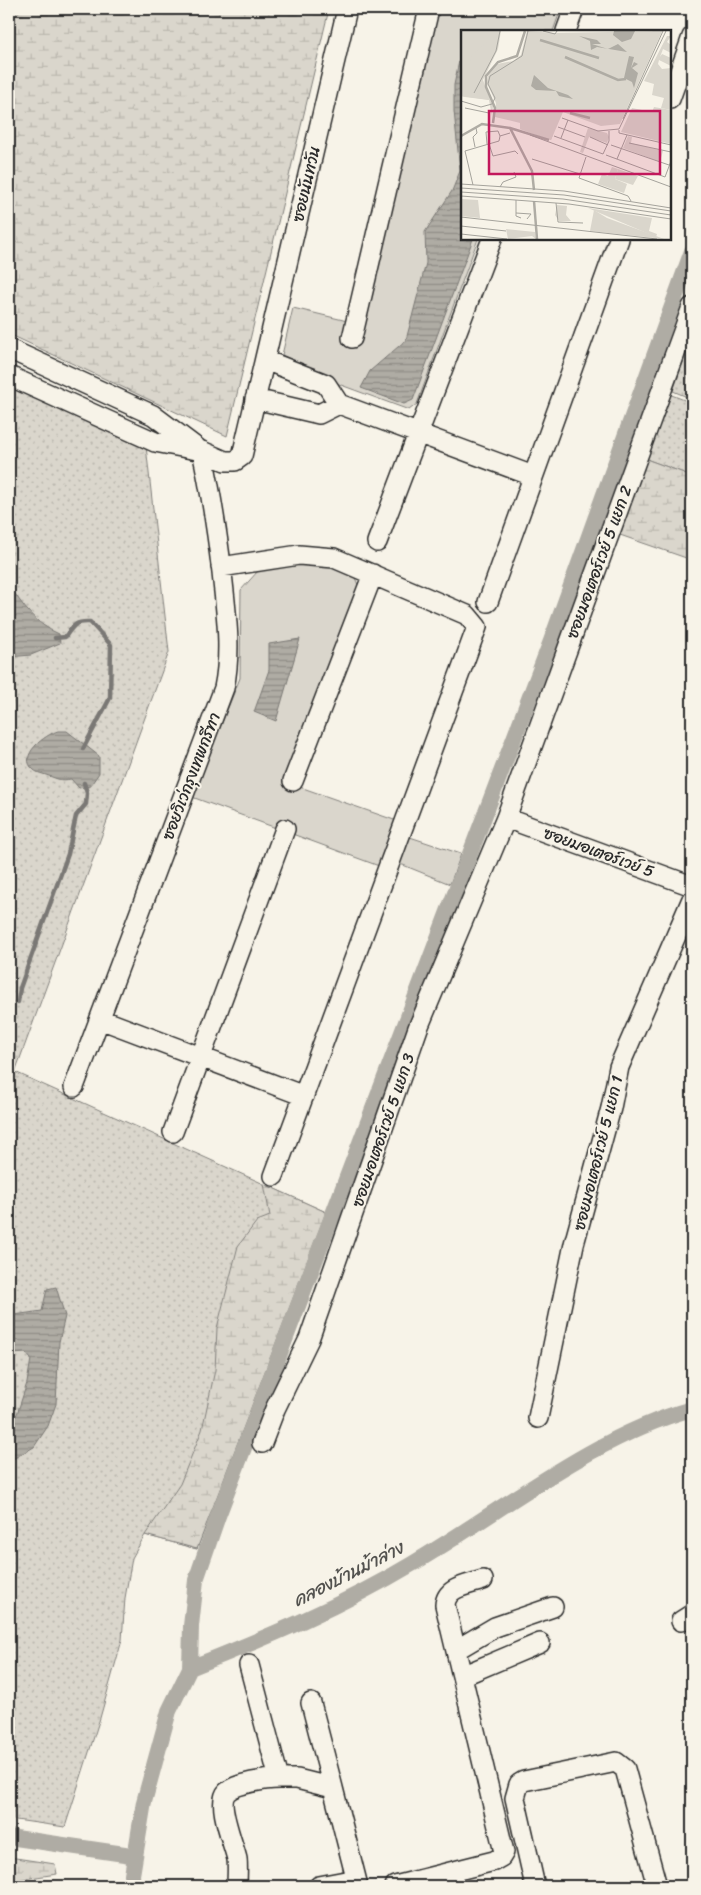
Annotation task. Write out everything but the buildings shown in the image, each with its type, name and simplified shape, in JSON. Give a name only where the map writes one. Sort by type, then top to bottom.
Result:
[{"type":"street","name":"ซอยนันทวัน","points":[[9,349],[153,415],[202,451],[225,461],[235,461],[242,456],[347,9]]},
{"type":"street","points":[[352,338],[429,9]]},
{"type":"street","points":[[566,30],[574,9]]},
{"type":"street","points":[[671,96],[692,37]]},
{"type":"street","points":[[377,542],[492,240]]},
{"type":"street","points":[[488,602],[619,240]]},
{"type":"street","name":"ซอยมอเตอร์เวย์ 5 แยก 2","points":[[506,818],[692,307]]},
{"type":"street","points":[[265,360],[326,384],[339,404],[534,476]]},
{"type":"street","name":"ซอยนันทวัน","points":[[9,376],[154,442],[202,451]]},
{"type":"street","points":[[66,402],[76,380]]},
{"type":"street","points":[[255,399],[319,414],[339,404]]},
{"type":"street","name":"ซอยวิเว่กรุงเทพกรีฑา","points":[[74,1087],[224,688],[228,666],[228,625],[213,500],[202,451]]},
{"type":"street","points":[[221,567],[299,555],[334,558],[466,615],[477,627],[274,1176]]},
{"type":"street","points":[[293,780],[373,574]]},
{"type":"street","name":"ซอยมอเตอร์เวย์ 5","points":[[506,818],[692,886]]},
{"type":"street","name":"ซอยมอเตอร์เวย์ 5 แยก 3","points":[[262,1443],[275,1409],[309,1339],[418,1028],[506,818]]},
{"type":"street","points":[[173,1132],[285,829]]},
{"type":"street","name":"ซอยมอเตอร์เวย์ 5 แยก 1","points":[[538,1418],[574,1244],[611,1108],[619,1067],[692,899]]},
{"type":"street","points":[[100,1019],[304,1096]]},
{"type":"street","points":[[395,1886],[494,1861],[501,1857],[504,1852],[445,1606],[446,1597],[451,1591],[483,1580]]},
{"type":"street","points":[[456,1650],[495,1627],[553,1607]]},
{"type":"street","points":[[462,1676],[540,1643]]},
{"type":"street","points":[[249,1665],[279,1779]]},
{"type":"street","points":[[311,1703],[357,1883],[319,1886]]},
{"type":"street","points":[[534,1886],[515,1798],[519,1784],[524,1781],[616,1762],[625,1769],[658,1886]]},
{"type":"street","points":[[237,1886],[237,1862],[224,1811],[224,1799],[228,1792],[238,1786],[267,1779],[298,1779],[333,1788]]},
{"type":"green space","points":[[9,9],[329,9],[227,436],[9,334]]},
{"type":"green space","points":[[435,9],[561,9],[553,30],[461,30],[461,240],[478,240],[417,404],[409,410],[341,385],[282,355],[293,308],[360,324]]},
{"type":"green space","points":[[692,337],[692,399],[673,391]]},
{"type":"green space","points":[[9,386],[146,446],[169,652],[15,1072],[326,1212],[197,1549],[145,1535],[132,1558],[125,1598],[122,1640],[100,1718],[65,1827],[9,1819]]},
{"type":"green space","points":[[669,394],[692,403],[692,476],[646,459]]},
{"type":"green space","points":[[646,459],[692,476],[692,560],[620,535]]},
{"type":"green space","points":[[306,563],[352,571],[359,587],[283,781],[397,821],[410,837],[461,854],[450,884],[403,865],[379,866],[192,797],[240,678],[241,590],[258,571]]},
{"type":"green space","points":[[264,1184],[326,1212],[197,1549],[145,1535],[180,1484],[202,1430],[215,1370],[217,1328],[238,1246],[257,1221],[270,1216]]},
{"type":"green space","points":[[9,1857],[55,1864],[57,1874],[9,1881]]},
{"type":"shaded area","points":[[459,61],[461,61],[461,240],[473,240],[413,400],[404,404],[361,388],[370,371],[406,340],[426,263],[425,232],[452,191],[460,171],[454,111],[454,85]]},
{"type":"shaded area","points":[[9,585],[36,620],[59,634],[60,643],[31,655],[9,657]]},
{"type":"shaded area","points":[[300,639],[276,721],[254,712],[269,670],[269,644]]},
{"type":"shaded area","points":[[58,731],[67,731],[99,756],[99,773],[90,786],[79,788],[71,779],[64,780],[39,773],[29,764],[28,758],[35,746],[47,736]]},
{"type":"shaded area","points":[[56,1287],[65,1316],[59,1342],[56,1404],[48,1426],[34,1447],[9,1461],[9,1424],[17,1414],[27,1383],[31,1359],[26,1353],[13,1354],[9,1347],[9,1320],[14,1315],[42,1311],[47,1289]]},
{"type":"waterway","points":[[190,1668],[191,1626],[196,1580],[218,1516],[551,641],[692,251]]},
{"type":"waterway","points":[[55,638],[65,637],[72,627],[78,623],[90,622],[111,645],[110,698],[83,749]]},
{"type":"waterway","points":[[18,1002],[20,988],[68,854],[76,816],[86,804],[87,793],[84,783]]},
{"type":"waterway","name":"คลองบ้านม้าล่าง","points":[[133,1886],[132,1875],[144,1802],[169,1711],[190,1668],[275,1633],[358,1594],[445,1544],[548,1477],[584,1456],[656,1421],[692,1409]]},
{"type":"waterway","points":[[9,1837],[131,1855]]}]
